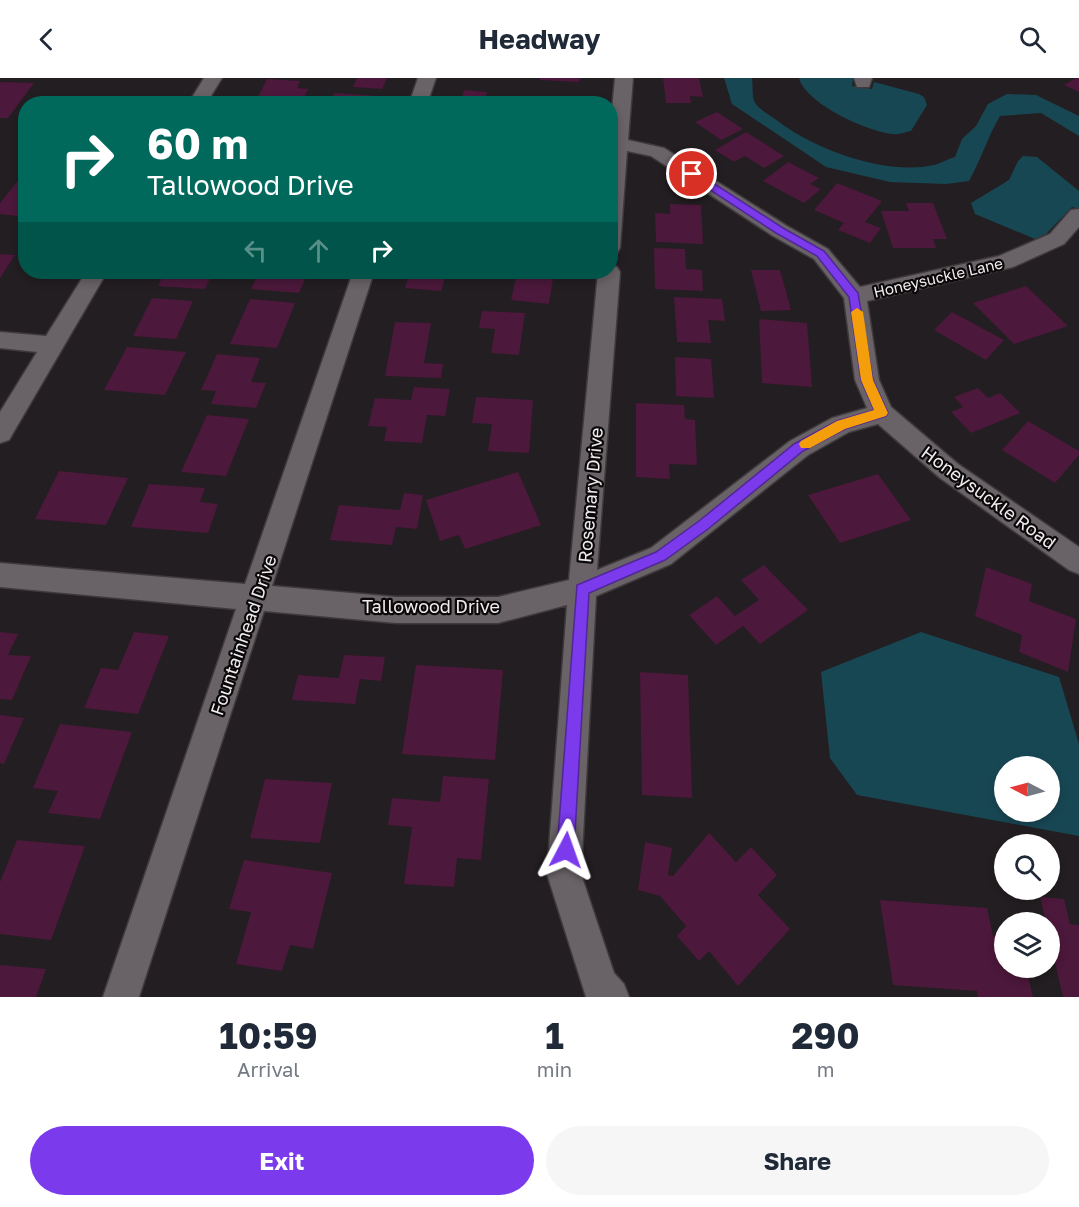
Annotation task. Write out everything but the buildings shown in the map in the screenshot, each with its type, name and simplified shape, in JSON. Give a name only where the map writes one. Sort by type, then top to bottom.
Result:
[{"type":"street","points":[[202,96],[213,78]]},
{"type":"street","points":[[421,96],[427,78]]},
{"type":"street","points":[[618,156],[624,78]]},
{"type":"street","points":[[619,144],[657,152],[780,231],[821,254],[855,296]]},
{"type":"street","name":"Honeysuckle Lane","points":[[855,296],[1005,262],[1057,239],[1078,215]]},
{"type":"street","points":[[0,433],[92,279]]},
{"type":"street","name":"Fountainhead Drive","points":[[121,997],[361,279]]},
{"type":"street","name":"Rosemary Drive","points":[[608,279],[582,590],[564,874],[599,984],[611,997]]},
{"type":"street","name":"Honeysuckle Road","points":[[855,296],[867,380],[882,413],[949,471],[1079,562]]},
{"type":"street","points":[[0,340],[52,345]]},
{"type":"street","name":"Tallowood Drive","points":[[0,576],[396,609],[498,610],[582,590],[661,556],[704,525],[799,448],[841,425],[882,413]]},
{"type":"water","points":[[724,78],[752,78],[754,101],[758,106],[809,140],[850,157],[894,167],[934,165],[955,157],[962,139],[976,126],[988,104],[1007,94],[1036,95],[1079,116],[1079,136],[1041,113],[1000,116],[969,181],[946,184],[890,182],[826,167],[732,104]]},
{"type":"water","points":[[799,78],[853,78],[852,86],[872,89],[874,82],[919,94],[924,97],[927,105],[911,131],[900,134],[882,132],[854,122],[825,107],[804,88]]},
{"type":"water","points":[[1023,156],[1037,157],[1079,191],[1079,209],[1072,207],[1046,234],[1035,239],[975,214],[971,203],[1009,180]]},
{"type":"water","points":[[921,632],[1059,677],[1079,744],[1079,836],[1003,822],[1060,822],[1060,756],[994,756],[994,820],[857,795],[830,758],[821,672]]},
{"type":"slow traffic","points":[[805,444],[841,425],[882,413],[867,380],[857,312]]},
{"type":"route","points":[[566,850],[582,590],[661,556],[704,525],[799,448],[841,425],[882,413],[867,380],[855,296],[821,254],[780,231],[692,174]]}]
